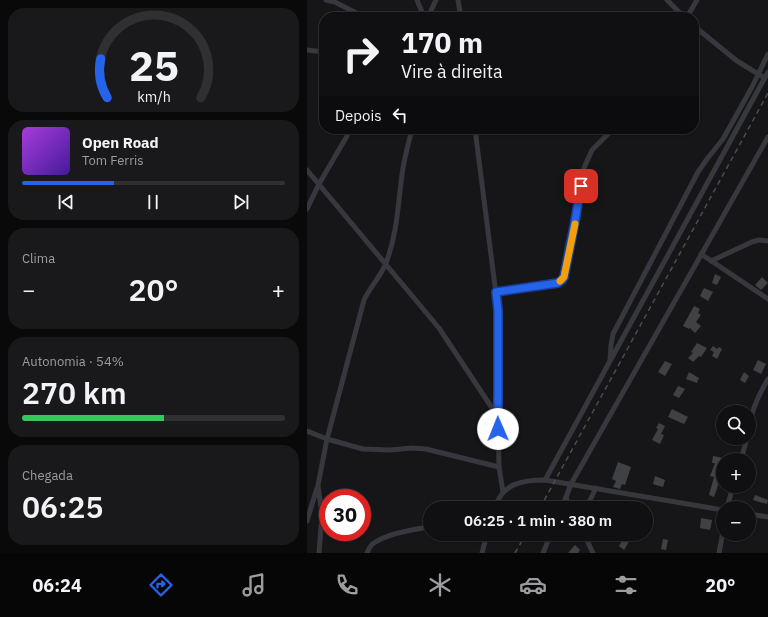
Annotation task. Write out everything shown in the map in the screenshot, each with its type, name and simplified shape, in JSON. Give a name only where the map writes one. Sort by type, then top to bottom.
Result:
[{"type":"street","points":[[326,0],[335,2],[354,12]]},
{"type":"street","points":[[417,0],[422,12]]},
{"type":"street","points":[[430,12],[436,0]]},
{"type":"street","points":[[458,0],[460,12]]},
{"type":"street","points":[[461,12],[462,0]]},
{"type":"street","points":[[667,0],[680,12]]},
{"type":"street","points":[[689,12],[697,0]]},
{"type":"street","points":[[699,30],[737,61],[765,78]]},
{"type":"street","points":[[307,50],[319,51]]},
{"type":"street","points":[[610,362],[613,334],[699,172],[723,139],[768,54]]},
{"type":"street","points":[[545,480],[768,72]]},
{"type":"street","points":[[307,209],[319,184],[348,134]]},
{"type":"street","points":[[307,520],[318,485],[327,439],[364,300],[386,264],[395,231],[403,168],[411,134]]},
{"type":"street","points":[[476,134],[498,310],[499,467],[503,492]]},
{"type":"street","points":[[496,292],[558,283],[562,280],[571,245],[584,168],[592,150],[608,134]]},
{"type":"street","points":[[565,501],[571,484],[768,137]]},
{"type":"street","points":[[307,170],[439,328],[498,417]]},
{"type":"street","points":[[711,262],[752,242],[759,240],[768,241]]},
{"type":"street","points":[[701,254],[768,299]]},
{"type":"street","points":[[755,405],[768,379]]},
{"type":"street","points":[[307,431],[327,439],[363,449],[426,449],[499,467]]},
{"type":"street","points":[[498,501],[503,492],[510,486],[521,482],[545,480],[716,509]]},
{"type":"street","points":[[318,485],[322,515],[319,553]]},
{"type":"street","points":[[590,501],[596,488]]},
{"type":"street","points":[[756,515],[768,517]]},
{"type":"street","points":[[367,553],[371,545],[375,542],[399,534],[423,529]]},
{"type":"street","points":[[481,553],[485,541]]},
{"type":"street","points":[[543,553],[548,541]]},
{"type":"street","points":[[587,541],[593,553]]},
{"type":"street","points":[[719,553],[721,541]]},
{"type":"building","points":[[715,274],[721,277],[717,285],[712,283]]},
{"type":"building","points":[[762,277],[768,283],[761,290],[755,285]]},
{"type":"building","points":[[704,288],[713,292],[708,301],[700,296]]},
{"type":"building","points":[[694,306],[700,309],[698,313],[701,315],[696,322],[701,326],[695,333],[690,328],[689,329],[683,326]]},
{"type":"building","points":[[697,343],[707,348],[701,357],[699,356],[693,362],[688,358],[693,353],[691,352]]},
{"type":"building","points":[[713,346],[717,349],[719,347],[722,349],[717,359],[712,356],[714,352],[710,350]]},
{"type":"building","points":[[758,360],[766,364],[761,374],[753,370]]},
{"type":"building","points":[[665,361],[672,364],[665,376],[658,372]]},
{"type":"building","points":[[689,372],[699,378],[697,383],[686,379]]},
{"type":"building","points":[[744,372],[749,376],[745,383],[740,380]]},
{"type":"building","points":[[678,386],[685,389],[679,398],[673,395]]},
{"type":"building","points":[[672,409],[688,417],[684,424],[668,417]]},
{"type":"building","points":[[659,423],[665,426],[661,434],[664,435],[660,444],[652,440],[658,429],[656,428]]},
{"type":"building","points":[[713,456],[716,457],[716,491],[714,497],[709,495],[714,477],[710,476],[715,463],[712,463]]},
{"type":"building","points":[[618,462],[631,467],[625,485],[622,484],[620,489],[613,487],[616,481],[612,479]]},
{"type":"building","points":[[655,476],[665,480],[663,487],[653,484]]},
{"type":"building","points":[[755,495],[768,500],[767,504],[753,500]]},
{"type":"building","points":[[701,518],[712,520],[710,530],[700,528]]},
{"type":"building","points":[[663,539],[668,540],[666,550],[661,549]]},
{"type":"building","points":[[622,541],[629,541],[624,550],[619,546]]},
{"type":"building","points":[[575,545],[580,550],[578,553],[568,553]]},
{"type":"railway","points":[[544,501],[768,93]]},
{"type":"railway","points":[[515,553],[522,541]]},
{"type":"slow traffic","points":[[560,281],[564,277],[575,224]]},
{"type":"route","points":[[498,429],[498,310],[496,292],[558,283],[562,280],[571,245],[581,186]]}]
